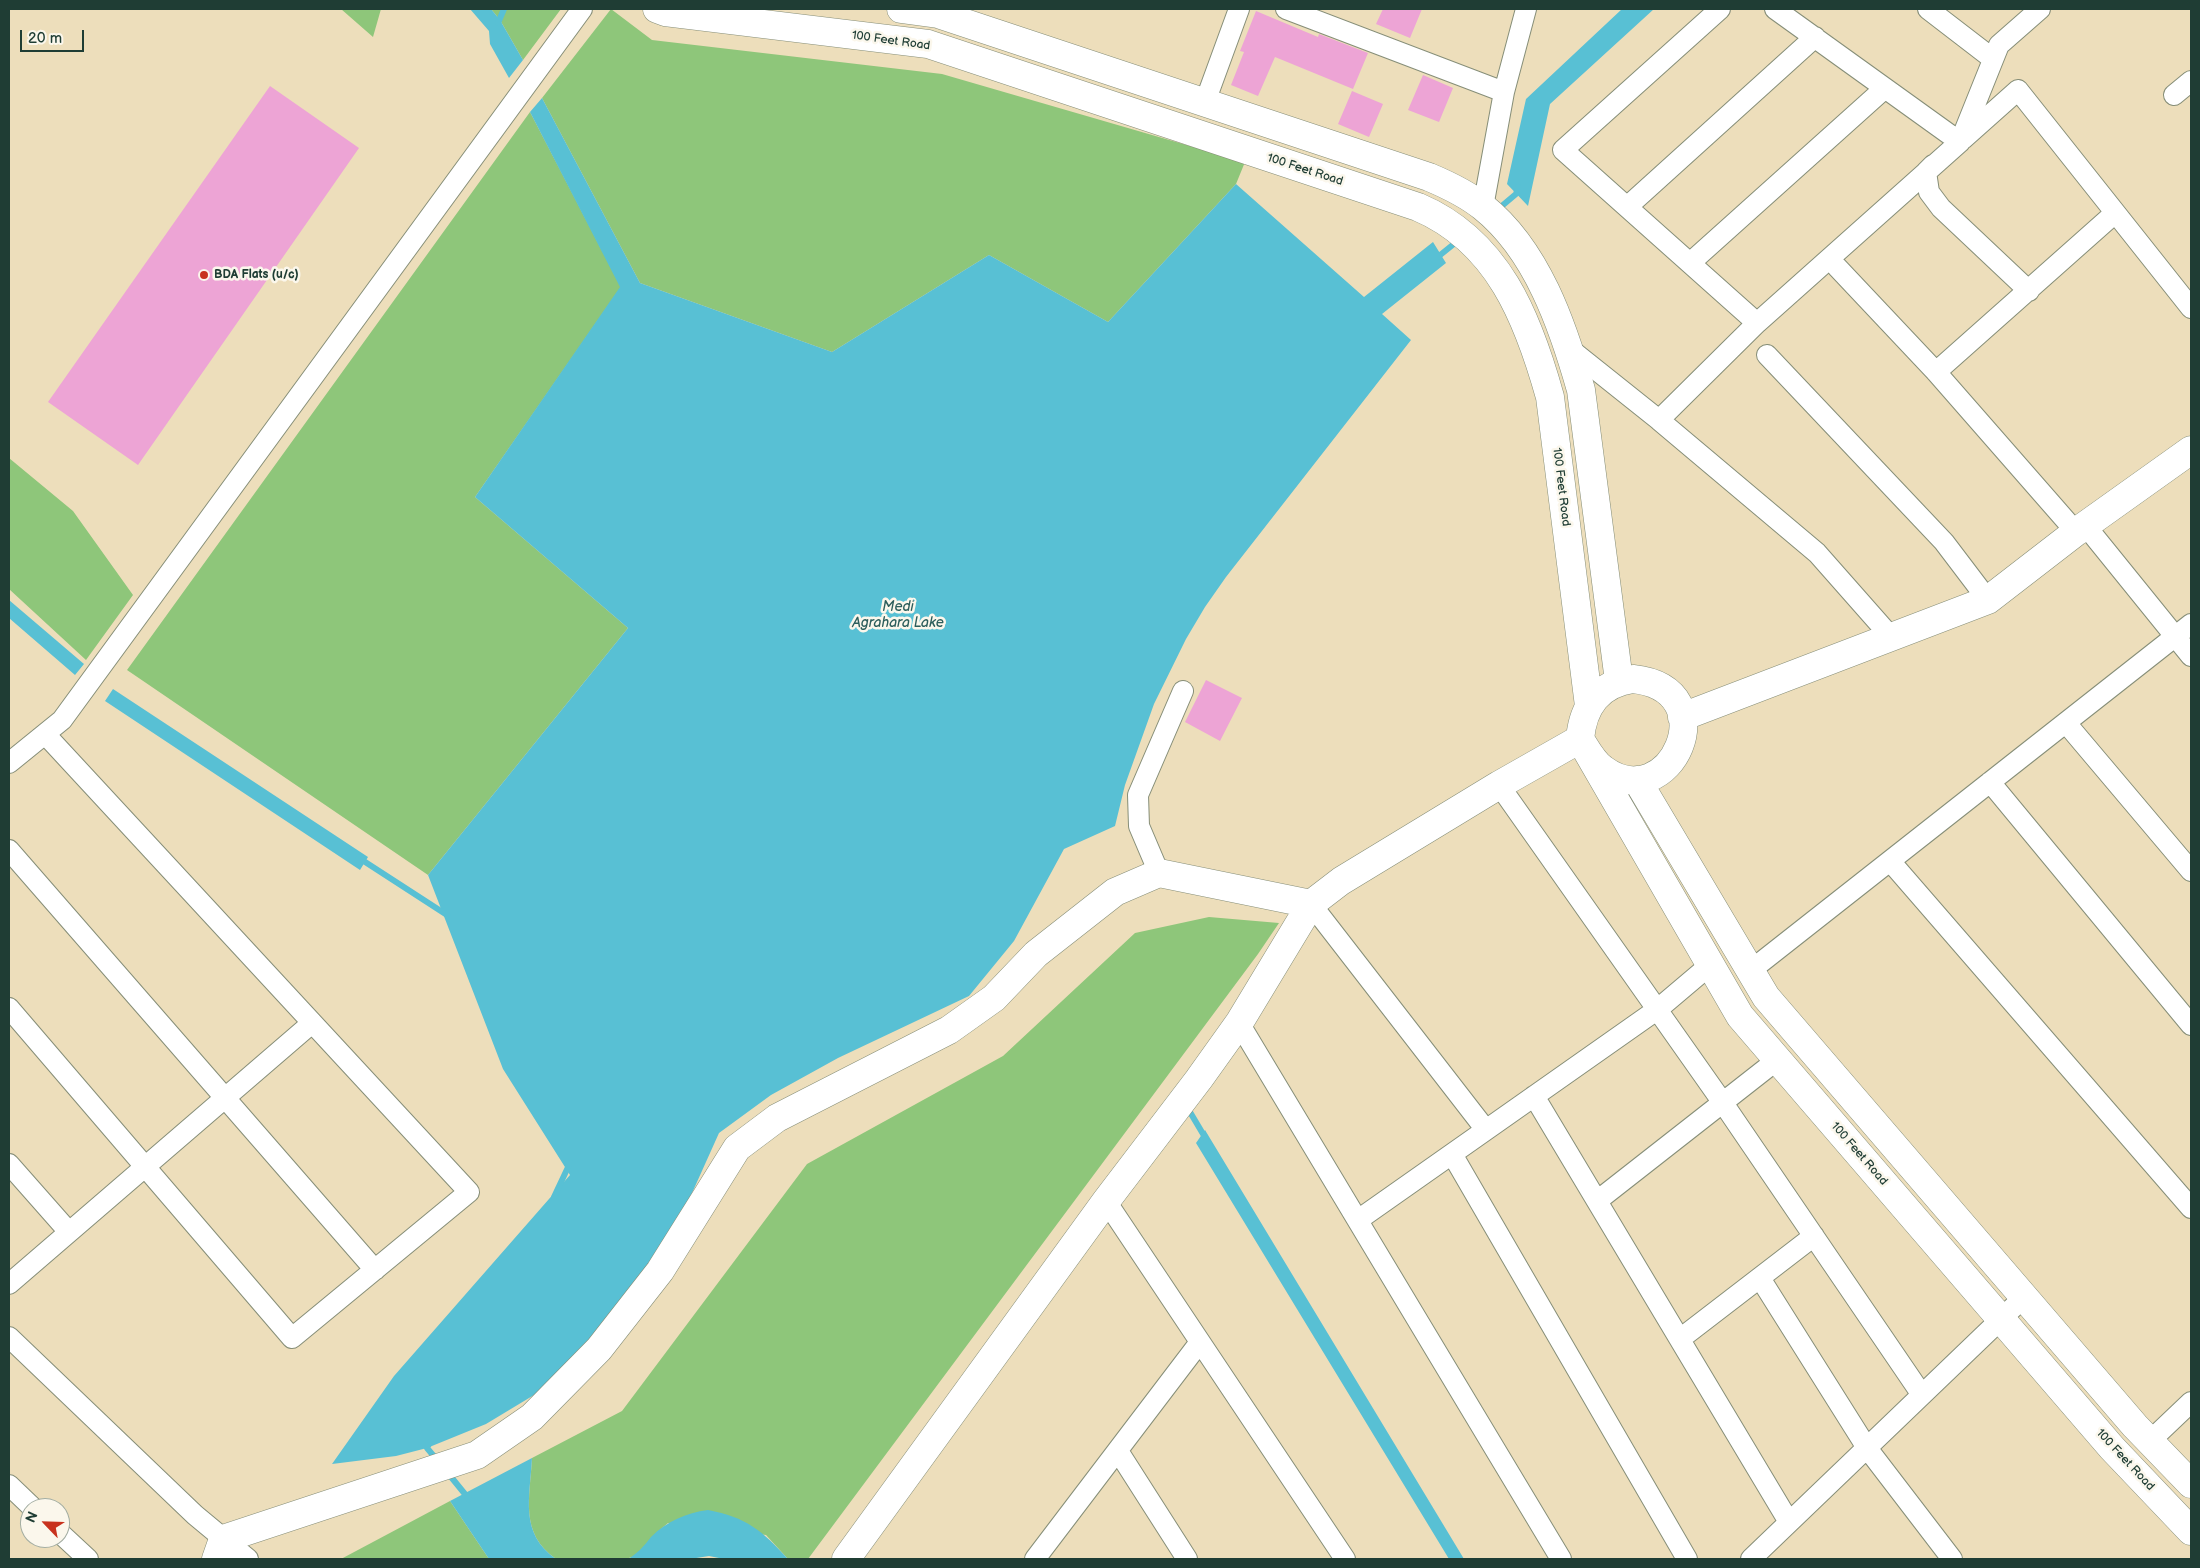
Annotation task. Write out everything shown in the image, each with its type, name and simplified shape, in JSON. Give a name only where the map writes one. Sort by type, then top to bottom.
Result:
[{"type":"main road","name":"100 Feet Road","points":[[657,9],[665,12],[928,44],[1434,214],[1463,232],[1485,254],[1514,298],[1540,360],[1550,397],[1589,706]]},
{"type":"main road","points":[[901,9],[969,16],[1205,102],[1448,185],[1483,207],[1510,234],[1542,282],[1570,349],[1581,390],[1620,681]]},
{"type":"main road","points":[[1682,717],[1988,600],[2081,529],[2191,450]]},
{"type":"main road","points":[[1646,680],[1670,694],[1678,704],[1684,731],[1682,743],[1670,764],[1660,771],[1637,780],[1614,776],[1603,768],[1580,739],[1589,706],[1607,686],[1620,681],[1646,680]]},
{"type":"main road","name":"100 Feet Road","points":[[1580,739],[1740,1016],[2112,1448],[2191,1531]]},
{"type":"main road","points":[[847,1559],[1106,1201],[1239,1023],[1311,904],[1342,881],[1499,785],[1580,739]]},
{"type":"main road","points":[[1637,780],[1766,997],[2024,1297],[2150,1441],[2191,1484]]},
{"type":"main road","points":[[220,1549],[442,1466],[477,1455],[532,1417],[598,1349],[660,1271],[737,1148],[777,1118],[948,1030],[994,998],[1036,954],[1115,892],[1159,873],[1311,904]]},
{"type":"street","points":[[9,763],[62,720],[582,9]]},
{"type":"street","points":[[1205,102],[1239,9]]},
{"type":"street","points":[[1286,9],[1504,92]]},
{"type":"street","points":[[1483,207],[1504,92],[1526,9]]},
{"type":"street","points":[[1720,9],[1563,150],[1757,323]]},
{"type":"street","points":[[1775,9],[1960,142]]},
{"type":"street","points":[[1928,9],[1993,59]]},
{"type":"street","points":[[2029,292],[1941,208],[1929,192],[1926,172],[1960,142],[1999,46],[2040,9]]},
{"type":"street","points":[[1627,207],[1814,37]]},
{"type":"street","points":[[2174,95],[2191,81]]},
{"type":"street","points":[[1690,263],[1885,88]]},
{"type":"street","points":[[1659,420],[1757,323],[2018,90],[2191,308]]},
{"type":"street","points":[[1936,372],[2029,292],[2115,214]]},
{"type":"street","points":[[1837,268],[2081,529],[2184,631],[2191,656]]},
{"type":"street","points":[[1570,349],[1659,420],[1817,553],[1892,638]]},
{"type":"street","points":[[1767,355],[1944,542],[1988,600]]},
{"type":"street","points":[[1750,971],[2184,631]]},
{"type":"street","points":[[1159,873],[1139,826],[1138,795],[1182,691]]},
{"type":"street","points":[[2066,723],[2191,871]]},
{"type":"street","points":[[9,1008],[292,1338],[469,1192],[45,734]]},
{"type":"street","points":[[1990,782],[2191,1025]]},
{"type":"street","points":[[1499,785],[1658,1009],[1922,1395]]},
{"type":"street","points":[[9,850],[375,1270]]},
{"type":"street","points":[[1890,861],[2191,1208]]},
{"type":"street","points":[[1311,904],[1486,1130]]},
{"type":"street","points":[[1358,1220],[1658,1009],[1710,965]]},
{"type":"street","points":[[9,1284],[312,1022]]},
{"type":"street","points":[[1239,1023],[1562,1559]]},
{"type":"street","points":[[1598,1201],[1777,1060]]},
{"type":"street","points":[[1534,1096],[1789,1522]]},
{"type":"street","points":[[1452,1154],[1687,1559]]},
{"type":"street","points":[[9,1164],[70,1232]]},
{"type":"street","points":[[1106,1201],[1344,1559]]},
{"type":"street","points":[[1680,1339],[1814,1236]]},
{"type":"street","points":[[1760,1278],[1866,1448],[1952,1559]]},
{"type":"street","points":[[1751,1559],[2024,1297]]},
{"type":"street","points":[[9,1337],[194,1515],[220,1549],[248,1559]]},
{"type":"street","points":[[1036,1559],[1200,1342]]},
{"type":"street","points":[[2150,1441],[2191,1402]]},
{"type":"street","points":[[1118,1451],[1187,1559]]},
{"type":"street","points":[[9,1485],[23,1498]]},
{"type":"street","points":[[70,1542],[88,1559]]},
{"type":"green space","points":[[341,9],[381,9],[373,37]]},
{"type":"green space","points":[[491,9],[561,9],[523,60],[500,20]]},
{"type":"green space","points":[[611,9],[652,40],[942,74],[1245,162],[1236,184],[1108,322],[989,255],[832,352],[640,283],[542,98]]},
{"type":"green space","points":[[530,112],[621,287],[475,497],[628,628],[428,875],[127,670]]},
{"type":"green space","points":[[9,458],[73,511],[133,595],[86,660],[9,589]]},
{"type":"green space","points":[[1209,917],[1279,923],[1258,954],[808,1559],[788,1559],[766,1535],[668,1523],[639,1552],[628,1558],[609,1560],[556,1559],[544,1549],[536,1538],[529,1514],[532,1458],[622,1411],[807,1164],[1003,1056],[1135,933]]},
{"type":"green space","points":[[450,1501],[489,1559],[341,1559]]},
{"type":"water","points":[[470,9],[491,9],[500,20],[523,60],[509,78],[490,44],[489,31]]},
{"type":"water","points":[[1622,9],[1654,9],[1550,104],[1528,206],[1507,184],[1526,99]]},
{"type":"water","name":"Medi Agrahara Lake","points":[[542,98],[640,283],[832,352],[989,255],[1108,322],[1236,184],[1364,297],[1433,242],[1446,263],[1382,314],[1411,340],[1226,577],[1186,639],[1154,704],[1125,785],[1115,826],[1064,849],[1014,941],[969,996],[838,1058],[771,1095],[719,1133],[688,1202],[666,1242],[615,1316],[539,1392],[486,1424],[427,1448],[396,1456],[332,1464],[394,1376],[570,1175],[503,1069],[428,875],[628,628],[475,497],[620,287],[530,112]]},
{"type":"water","points":[[9,600],[84,664],[75,675],[9,618]]},
{"type":"water","points":[[113,689],[368,857],[360,870],[105,701]]},
{"type":"water","points":[[1205,1130],[1464,1559],[1449,1559],[1196,1143]]},
{"type":"water","points":[[532,1458],[529,1514],[536,1538],[544,1549],[556,1559],[489,1559],[450,1501]]},
{"type":"water","points":[[708,1510],[733,1517],[753,1527],[762,1533],[788,1559],[724,1559],[709,1556],[690,1559],[628,1559],[641,1549],[657,1531],[670,1522],[692,1513]]},
{"type":"building","points":[[1383,9],[1422,9],[1410,38],[1376,24]]},
{"type":"building","points":[[1256,11],[1318,37],[1319,34],[1368,53],[1353,89],[1275,57],[1258,96],[1231,85],[1244,52],[1240,51]]},
{"type":"building","points":[[1423,75],[1453,88],[1439,122],[1408,110]]},
{"type":"building","name":"BDA Flats (u/c)","points":[[270,86],[359,148],[138,465],[48,402]]},
{"type":"building","points":[[1352,91],[1383,104],[1369,137],[1338,124]]},
{"type":"building","points":[[1206,680],[1242,698],[1220,741],[1185,722]]},
{"type":"waterway","points":[[498,23],[504,9]]},
{"type":"waterway","points":[[1497,210],[1516,194],[1518,187]]},
{"type":"waterway","points":[[1434,260],[1460,239]]},
{"type":"waterway","points":[[359,858],[447,915]]},
{"type":"waterway","points":[[1187,1107],[1206,1139]]},
{"type":"waterway","points":[[554,1197],[570,1163]]},
{"type":"waterway","points":[[430,1442],[427,1448],[437,1460]]},
{"type":"waterway","points":[[447,1472],[469,1499]]},
{"type":"place","name":"BDA Flats (u/c)","points":[[204,275]]}]
